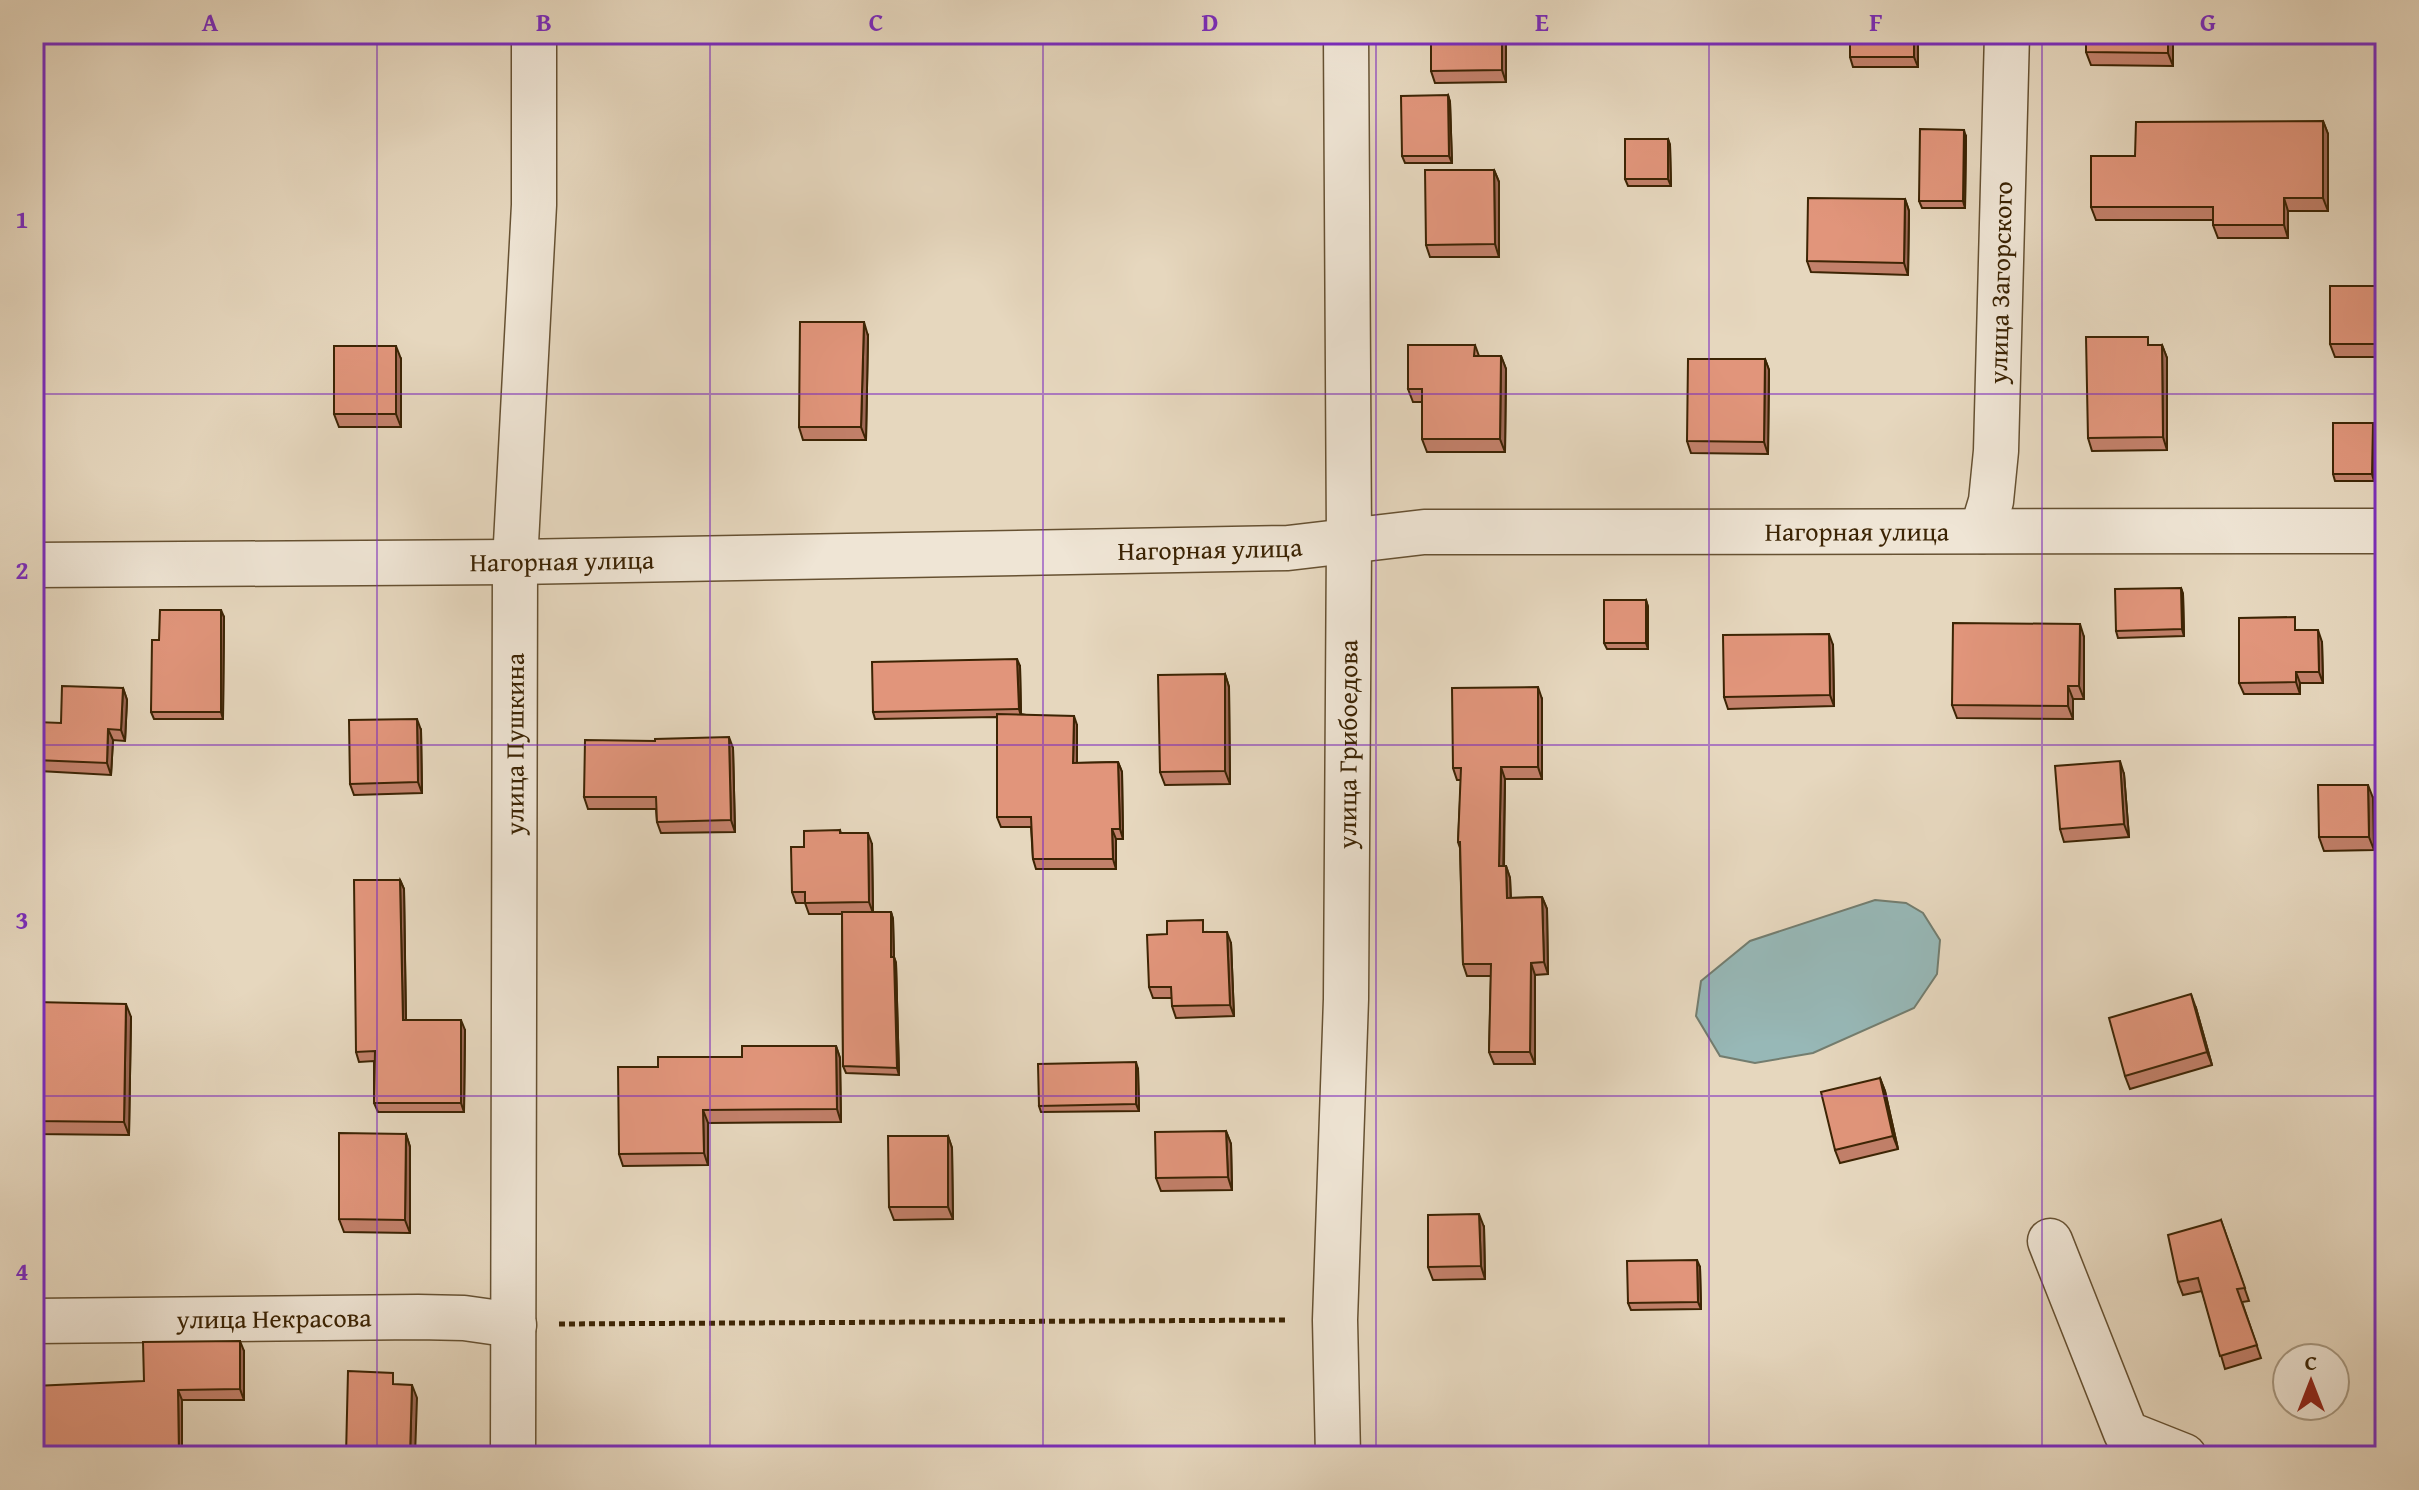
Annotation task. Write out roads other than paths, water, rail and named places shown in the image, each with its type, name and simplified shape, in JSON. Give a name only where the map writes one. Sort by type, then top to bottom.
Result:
[{"type":"street","name":"улица Пушкина","points":[[513,1456],[515,562],[534,205],[534,34]]},
{"type":"street","name":"улица Грибоедова","points":[[1338,1456],[1335,1320],[1346,999],[1349,541],[1346,34]]},
{"type":"street","name":"улица Загорского","points":[[1982,531],[1991,501],[1996,451],[2007,34]]},
{"type":"street","name":"Нагорная улица","points":[[34,565],[515,562],[1272,548],[1424,532],[2385,531]]},
{"type":"street","points":[[2050,1241],[2126,1433],[2184,1456]]},
{"type":"street","name":"улица Некрасова","points":[[34,1321],[418,1317],[464,1318],[514,1325]]},
{"type":"water","points":[[1875,900],[1906,903],[1923,913],[1940,940],[1937,974],[1914,1008],[1813,1053],[1755,1063],[1720,1056],[1696,1016],[1701,981],[1750,941]]}]
